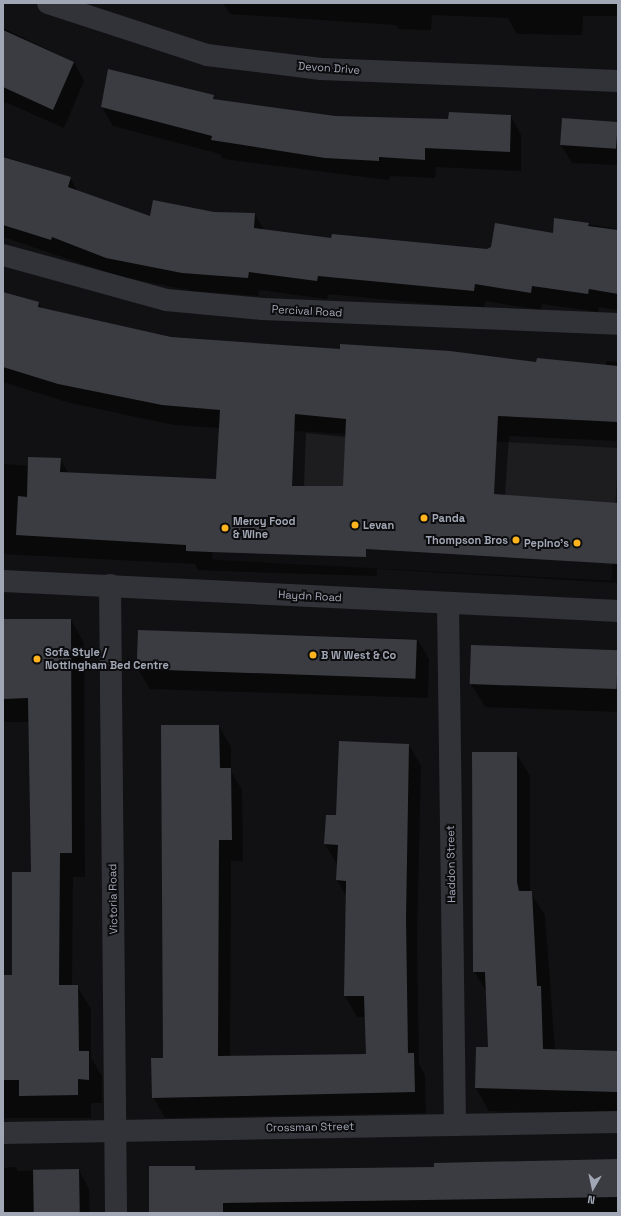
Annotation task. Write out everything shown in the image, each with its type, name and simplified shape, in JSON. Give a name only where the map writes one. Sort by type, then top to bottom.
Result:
[{"type":"street","name":"Devon Drive","points":[[48,3],[207,55],[321,69],[618,81]]},
{"type":"street","name":"Percival Road","points":[[3,255],[166,300],[263,309],[618,324]]},
{"type":"street","name":"Haydn Road","points":[[3,580],[448,604],[618,611]]},
{"type":"street","name":"Victoria Road","points":[[110,585],[116,1213]]},
{"type":"street","name":"Haddon Street","points":[[448,604],[455,1125]]},
{"type":"street","name":"Crossman Street","points":[[3,1133],[618,1122]]},
{"type":"shaded area","points":[[219,427],[618,448],[611,581],[212,560]]},
{"type":"building","points":[[3,30],[74,62],[53,110],[3,87]]},
{"type":"building","points":[[108,69],[214,95],[213,99],[335,116],[448,119],[449,112],[511,115],[510,152],[425,148],[425,160],[379,157],[379,161],[325,158],[211,140],[212,136],[101,107]]},
{"type":"building","points":[[562,118],[618,122],[616,149],[560,145]]},
{"type":"building","points":[[3,157],[71,177],[68,187],[150,216],[153,200],[214,212],[255,213],[254,228],[331,238],[332,234],[487,249],[491,247],[495,223],[553,233],[554,218],[589,223],[588,226],[618,230],[618,294],[589,289],[588,294],[532,286],[531,293],[475,284],[474,291],[318,276],[317,281],[249,272],[248,278],[182,273],[106,258],[52,237],[51,240],[3,225]]},
{"type":"building","points":[[3,292],[39,302],[38,307],[171,337],[340,349],[340,344],[450,351],[536,362],[537,358],[618,366],[618,422],[498,416],[494,494],[618,503],[618,564],[366,549],[366,557],[186,551],[186,545],[16,535],[18,496],[27,497],[28,457],[61,458],[60,472],[216,479],[220,410],[162,405],[58,384],[3,367]],"holes":[[[295,414],[346,419],[343,486],[292,486]]]},
{"type":"building","points":[[3,619],[71,619],[72,853],[60,853],[59,985],[78,985],[79,1051],[89,1051],[89,1080],[78,1079],[78,1095],[19,1096],[19,1080],[3,1080],[3,975],[12,975],[12,872],[31,872],[28,698],[3,699]]},
{"type":"building","points":[[138,630],[417,640],[415,679],[137,669]]},
{"type":"building","points":[[471,645],[618,650],[617,689],[470,684]]},
{"type":"building","points":[[161,725],[219,725],[220,768],[231,768],[232,840],[219,840],[218,1056],[366,1054],[364,996],[344,996],[346,881],[336,880],[338,845],[324,844],[326,815],[336,815],[339,741],[409,744],[406,918],[408,1053],[414,1053],[415,1092],[152,1098],[151,1058],[163,1058]]},
{"type":"building","points":[[472,752],[517,752],[517,882],[519,891],[532,891],[537,986],[541,986],[543,1049],[618,1051],[618,1092],[475,1088],[476,1047],[488,1047],[485,972],[473,972]]},
{"type":"building","points":[[618,1159],[618,1197],[223,1203],[223,1213],[149,1213],[149,1166],[195,1166],[195,1170],[434,1167],[434,1163]]},
{"type":"building","points":[[79,1169],[80,1213],[34,1213],[33,1170]]},
{"type":"place","name":"Panda","points":[[424,518]]},
{"type":"place","name":"Levan","points":[[355,525]]},
{"type":"place","name":"Mercy Food & Wine","points":[[225,528]]},
{"type":"place","name":"Thompson Bros","points":[[516,540]]},
{"type":"place","name":"Pepino's","points":[[577,543]]},
{"type":"place","name":"B W West & Co","points":[[313,655]]},
{"type":"place","name":"Sofa Style / Nottingham Bed Centre","points":[[37,659]]}]
